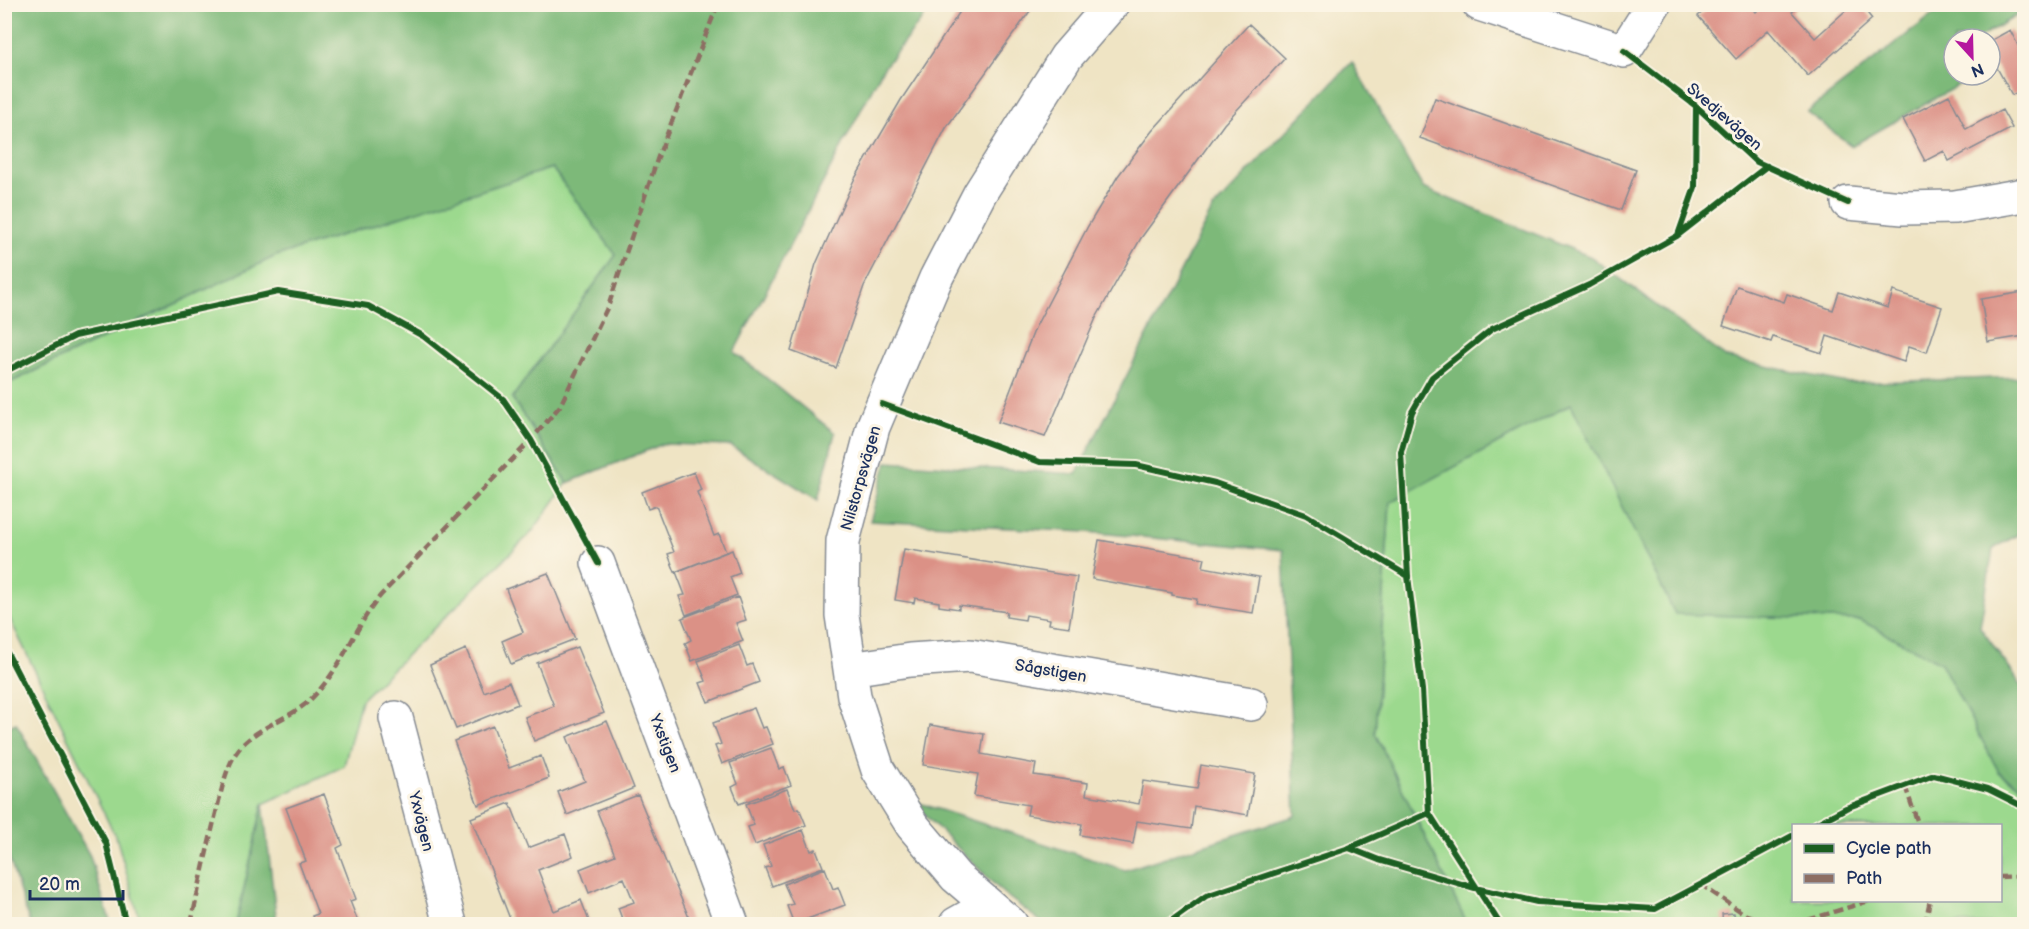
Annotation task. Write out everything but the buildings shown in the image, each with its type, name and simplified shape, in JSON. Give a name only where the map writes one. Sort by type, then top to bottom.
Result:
[{"type":"street","name":"Nilstorpsvägen","points":[[1000,915],[956,877],[912,825],[878,770],[854,696],[842,615],[843,541],[873,427],[936,278],[980,193],[1066,57],[1112,4]]},
{"type":"street","points":[[1479,4],[1624,51],[1654,4]]},
{"type":"street","points":[[1848,203],[1903,208],[1955,207],[2025,195]]},
{"type":"street","name":"Yxstigen","points":[[598,563],[732,924]]},
{"type":"street","name":"Sågstigen","points":[[850,669],[910,660],[970,656],[1251,704]]},
{"type":"street","name":"Yxvägen","points":[[396,718],[450,924]]},
{"type":"street","points":[[956,924],[1000,915]]},
{"type":"green space","points":[[5,4],[933,5],[882,70],[734,352],[835,433],[818,500],[731,446],[663,444],[567,483],[512,398],[616,255],[552,168],[276,256],[5,385]]},
{"type":"green space","points":[[1945,5],[2024,5],[2024,11],[1998,27],[1942,27],[1942,87],[1955,87],[1852,146],[1807,112]]},
{"type":"green space","points":[[1352,62],[1423,188],[1591,257],[1727,358],[1847,383],[2024,377],[2024,531],[1993,549],[1980,627],[2024,689],[2024,788],[1999,772],[1941,663],[1860,620],[1675,614],[1571,404],[1390,502],[1375,733],[1467,924],[1044,924],[1003,893],[910,800],[1125,870],[1295,816],[1283,550],[1087,532],[870,521],[887,462],[1076,474],[1212,210]]},
{"type":"green space","points":[[552,168],[616,255],[512,398],[567,483],[532,532],[361,700],[344,766],[263,804],[236,924],[141,924],[117,840],[5,609],[5,385],[276,256]]},
{"type":"green space","points":[[1571,404],[1675,613],[1860,620],[1941,663],[1999,772],[2024,788],[2024,924],[1467,924],[1375,733],[1390,501]]},
{"type":"green space","points":[[16,723],[90,856],[111,924],[30,924],[5,845],[5,728]]},
{"type":"green space","points":[[263,804],[277,924],[236,924]]},
{"type":"marked path","points":[[191,924],[222,790],[236,753],[243,744],[261,730],[310,700],[340,662],[381,595],[531,440],[560,406],[609,304],[658,157],[718,4]]},
{"type":"marked path","points":[[1905,786],[1918,824]]},
{"type":"marked path","points":[[2002,877],[2024,876]]},
{"type":"marked path","points":[[1700,884],[1746,915],[1775,924]]},
{"type":"marked path","points":[[1795,924],[1866,902]]},
{"type":"marked path","points":[[1925,924],[1930,902]]},
{"type":"cycle path","name":"Svedjevägen","points":[[1624,51],[1696,106],[1755,161],[1848,203]]},
{"type":"cycle path","name":"Svedjevägen","points":[[1678,235],[1695,187],[1696,106]]},
{"type":"cycle path","points":[[1500,924],[1429,813],[1422,690],[1408,576],[1401,452],[1412,412],[1432,377],[1492,329],[1589,285],[1677,236],[1767,166]]},
{"type":"cycle path","points":[[4,372],[75,336],[278,292],[368,306],[423,336],[503,399],[531,440],[598,563]]},
{"type":"cycle path","points":[[882,404],[1040,462],[1136,465],[1215,483],[1306,515],[1408,576]]},
{"type":"cycle path","points":[[4,647],[106,843],[126,924]]},
{"type":"cycle path","points":[[1816,824],[1846,808],[1934,775],[1988,789],[2024,807]]},
{"type":"cycle path","points":[[1349,848],[1429,813]]},
{"type":"cycle path","points":[[1167,924],[1206,896],[1349,848],[1379,860],[1475,888],[1537,902],[1655,909],[1792,836]]}]
